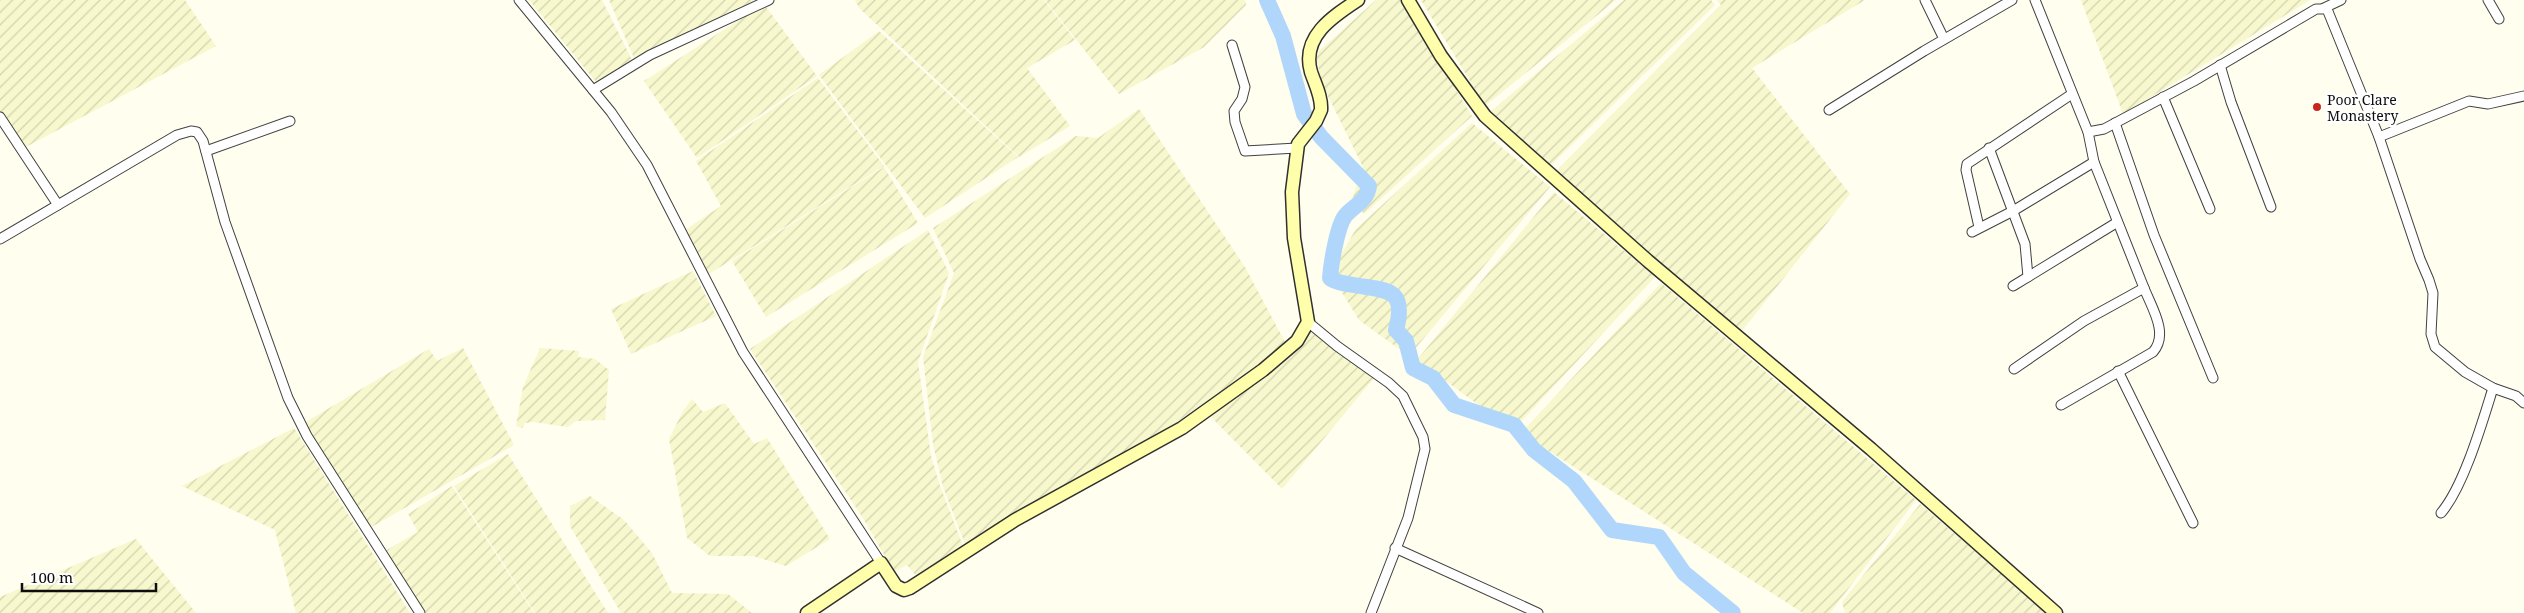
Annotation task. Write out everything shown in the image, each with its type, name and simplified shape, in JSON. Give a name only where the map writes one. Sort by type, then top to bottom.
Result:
[{"type":"street","points":[[519,0],[593,90],[651,172],[658,189],[743,352],[896,586],[904,590],[910,588],[1015,520],[1182,428],[1283,354],[1297,341],[1308,322],[1291,206],[1297,148],[1303,135],[1316,121],[1322,105],[1309,63],[1309,48],[1312,40],[1325,24],[1358,0]]},
{"type":"street","points":[[593,90],[634,63],[769,0]]},
{"type":"street","points":[[1408,0],[1441,56],[1485,116],[1648,261],[1878,455],[2056,613]]},
{"type":"street","points":[[1925,0],[1944,39]]},
{"type":"street","points":[[1829,110],[1944,39],[2012,0]]},
{"type":"street","points":[[2035,0],[2088,132],[2094,162],[2105,185],[2116,223],[2160,329],[2160,342],[2153,352],[2061,405]]},
{"type":"street","points":[[2088,132],[2097,132],[2115,124],[2316,9],[2324,8],[2341,0]]},
{"type":"street","points":[[2488,0],[2499,18]]},
{"type":"street","points":[[2324,8],[2329,11],[2379,137],[2433,292],[2432,341],[2438,351],[2458,367],[2493,388],[2516,396],[2524,403]]},
{"type":"street","points":[[1232,45],[1245,87],[1242,99],[1234,111],[1235,122],[1245,151],[1297,148]]},
{"type":"street","points":[[2220,65],[2231,102],[2271,206]]},
{"type":"street","points":[[2072,94],[1968,163],[1966,170],[1975,230],[2013,211],[2094,162]]},
{"type":"street","points":[[2379,137],[2469,101],[2488,104],[2524,96]]},
{"type":"street","points":[[2163,97],[2210,209]]},
{"type":"street","points":[[0,117],[58,205]]},
{"type":"street","points":[[206,151],[290,121]]},
{"type":"street","points":[[2115,124],[2154,235],[2213,378]]},
{"type":"street","points":[[0,239],[184,132],[197,132],[206,151],[225,222],[288,398],[307,436],[420,613]]},
{"type":"street","points":[[1989,148],[2025,244],[2028,277]]},
{"type":"street","points":[[2013,286],[2116,223]]},
{"type":"street","points":[[2014,369],[2084,321],[2144,288]]},
{"type":"street","points":[[1308,322],[1337,346],[1389,383],[1403,396],[1419,426],[1425,449],[1408,518],[1371,613]]},
{"type":"street","points":[[2118,371],[2193,523]]},
{"type":"street","points":[[2440,513],[2450,502],[2460,481],[2493,388]]},
{"type":"street","points":[[1395,548],[1538,613]]},
{"type":"street","points":[[807,613],[881,563]]},
{"type":"green space","points":[[0,0],[185,0],[216,46],[22,149],[0,115]]},
{"type":"green space","points":[[529,0],[602,0],[633,62],[597,83]]},
{"type":"green space","points":[[609,0],[755,0],[634,58]]},
{"type":"green space","points":[[855,0],[1044,0],[1075,40],[1027,68],[1070,126],[1019,157],[859,8]]},
{"type":"green space","points":[[1045,0],[1245,0],[1246,5],[1204,47],[1119,94]]},
{"type":"green space","points":[[1376,0],[1401,0],[1472,116],[1364,214],[1352,200],[1363,167],[1321,82],[1316,54]]},
{"type":"green space","points":[[1421,0],[1616,0],[1485,106]]},
{"type":"green space","points":[[1624,0],[1711,0],[1715,5],[1549,167],[1491,111]]},
{"type":"green space","points":[[1717,0],[1865,0],[1752,68],[1850,194],[1742,331],[1554,173],[1721,5]]},
{"type":"green space","points":[[2081,0],[2310,0],[2123,114]]},
{"type":"green space","points":[[764,4],[817,76],[697,158],[644,81]]},
{"type":"green space","points":[[879,31],[1018,157],[925,218],[819,75]]},
{"type":"green space","points":[[818,78],[884,166],[707,275],[685,230],[721,206],[696,161]]},
{"type":"green space","points":[[1139,109],[1245,267],[1285,342],[1260,364],[1162,432],[965,544],[943,487],[933,444],[923,357],[954,273],[933,228],[1076,136],[1098,138]]},
{"type":"green space","points":[[1472,123],[1550,187],[1409,356],[1359,320],[1330,273],[1356,229]]},
{"type":"green space","points":[[884,167],[918,223],[766,317],[732,261]]},
{"type":"green space","points":[[1554,192],[1655,277],[1513,430],[1417,360]]},
{"type":"green space","points":[[928,230],[949,273],[918,362],[931,456],[939,483],[963,546],[918,578],[907,565],[894,572],[863,518],[750,349]]},
{"type":"green space","points":[[693,271],[716,316],[631,354],[611,309]]},
{"type":"green space","points":[[1661,283],[1916,500],[1830,613],[1803,613],[1521,433]]},
{"type":"green space","points":[[1310,328],[1374,378],[1282,489],[1209,415],[1275,368]]},
{"type":"green space","points":[[463,348],[514,445],[368,529],[304,423],[429,349],[437,361]]},
{"type":"green space","points":[[540,348],[579,351],[578,357],[595,359],[609,370],[605,420],[576,421],[568,427],[534,422],[525,423],[522,428],[516,426],[523,387]]},
{"type":"green space","points":[[692,399],[703,412],[725,403],[754,444],[767,438],[830,539],[786,566],[753,556],[710,556],[687,538],[669,439],[683,411]]},
{"type":"green space","points":[[294,428],[410,613],[296,613],[275,530],[182,486]]},
{"type":"green space","points":[[508,454],[608,613],[535,613],[454,486]]},
{"type":"green space","points":[[452,486],[534,613],[426,613],[385,551],[418,532],[408,514]]},
{"type":"green space","points":[[590,496],[624,520],[652,553],[672,593],[728,594],[752,613],[621,613],[570,526],[570,506]]},
{"type":"green space","points":[[1920,504],[2047,613],[1845,613],[1842,602]]},
{"type":"green space","points":[[136,539],[196,613],[0,613],[0,597]]},
{"type":"waterway","points":[[1267,0],[1283,36],[1304,114],[1321,137],[1369,186],[1366,196],[1345,216],[1339,228],[1330,278],[1338,282],[1390,293],[1396,298],[1399,305],[1396,330],[1406,341],[1413,368],[1433,378],[1454,405],[1514,425],[1534,450],[1574,481],[1612,530],[1659,537],[1684,573],[1733,613]]},
{"type":"place","name":"Poor Clare Monastery","points":[[2317,107]]}]
